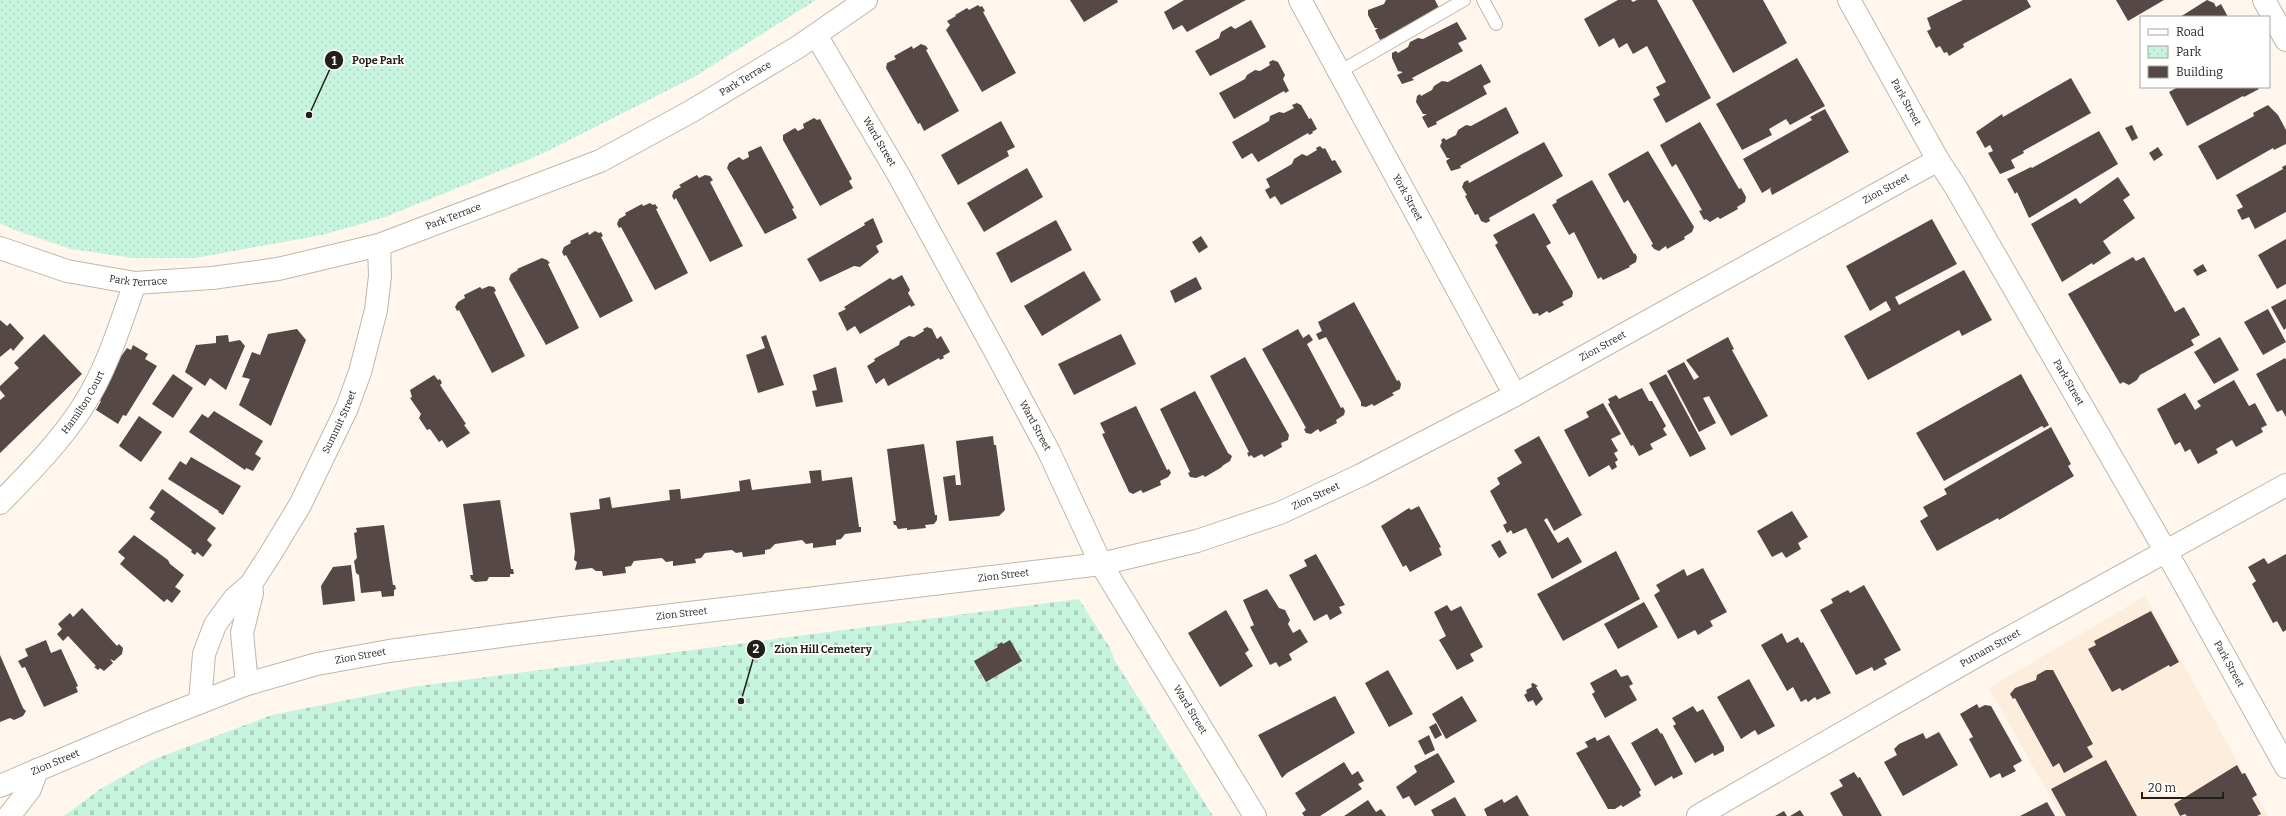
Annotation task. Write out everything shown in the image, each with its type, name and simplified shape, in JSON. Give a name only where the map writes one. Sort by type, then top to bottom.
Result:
[{"type":"street","name":"Park Terrace","points":[[0,248],[67,271],[135,283],[212,278],[278,269],[380,245],[600,161],[690,112],[816,35],[866,0]]},
{"type":"street","name":"York Street","points":[[1300,0],[1515,395]]},
{"type":"street","name":"Park Street","points":[[1849,0],[1938,160],[1956,186],[2166,552],[2286,767]]},
{"type":"street","points":[[2264,0],[2286,40]]},
{"type":"street","name":"Ward Street","points":[[816,35],[898,174],[1013,384],[1049,452],[1101,564],[1255,816]]},
{"type":"street","name":"Zion Street","points":[[0,786],[200,702],[247,684],[317,664],[389,651],[555,629],[1101,564],[1197,541],[1280,513],[1361,475],[1515,395],[1938,160]]},
{"type":"street","name":"Summit Street","points":[[200,702],[204,654],[215,625],[234,599],[252,584],[300,505],[333,442],[347,408],[360,372],[376,310],[380,276],[380,245]]},
{"type":"street","name":"Hamilton Court","points":[[0,503],[29,474],[83,406],[118,334],[135,283]]},
{"type":"street","name":"Putnam Street","points":[[1698,816],[1985,652],[2286,485]]},
{"type":"street","name":"Summit Street","points":[[247,684],[242,633],[252,593],[252,584]]},
{"type":"street","points":[[9,816],[30,788],[38,770]]},
{"type":"lane","points":[[1339,72],[1464,0]]},
{"type":"lane","points":[[1483,0],[1496,24]]},
{"type":"shaded area","points":[[2145,596],[2268,816],[2061,816],[1989,688]]},
{"type":"green space","points":[[0,0],[816,0],[694,77],[542,154],[385,217],[322,235],[195,258],[133,258],[71,249],[12,229],[0,223]]},
{"type":"green space","points":[[1079,599],[1110,648],[1115,661],[1213,816],[64,816],[99,790],[152,760],[272,715],[411,687]]},
{"type":"building","points":[[1070,0],[1117,0],[1118,2],[1084,22]]},
{"type":"building","points":[[1184,0],[1246,0],[1187,32],[1182,25],[1173,30],[1164,12]]},
{"type":"building","points":[[1386,0],[1435,0],[1439,8],[1388,36],[1389,38],[1386,40],[1384,38],[1380,40],[1375,30],[1378,28],[1375,28],[1368,15],[1368,10],[1384,4]]},
{"type":"building","points":[[1618,0],[1631,0],[1633,2],[1637,0],[1657,0],[1711,98],[1666,123],[1653,99],[1660,95],[1656,87],[1666,82],[1647,46],[1633,54],[1627,43],[1619,48],[1614,38],[1599,47],[1584,19]]},
{"type":"building","points":[[1692,0],[1763,0],[1787,43],[1733,73]]},
{"type":"building","points":[[1963,0],[2027,0],[2031,7],[1963,44],[1964,47],[1949,56],[1947,52],[1944,53],[1940,46],[1936,48],[1927,31],[1931,29],[1927,18]]},
{"type":"building","points":[[2116,0],[2164,0],[2128,21]]},
{"type":"building","points":[[2207,0],[2214,3],[2216,7],[2221,4],[2227,16],[2182,16]]},
{"type":"building","points":[[978,5],[980,7],[982,6],[985,11],[983,12],[1016,73],[982,92],[946,30],[950,25],[947,21],[967,8],[969,10]]},
{"type":"building","points":[[1251,20],[1266,47],[1210,76],[1195,51],[1219,38],[1221,32],[1231,26],[1235,29]]},
{"type":"building","points":[[1457,22],[1467,39],[1458,43],[1463,51],[1412,78],[1414,80],[1402,84],[1397,75],[1403,72],[1398,71],[1392,58],[1392,53],[1396,51],[1398,53],[1408,47],[1410,42],[1418,38],[1423,39]]},
{"type":"building","points":[[921,44],[926,46],[928,49],[926,50],[959,111],[924,131],[920,123],[918,124],[886,68],[887,63],[896,59],[894,56],[912,46],[913,49]]},
{"type":"building","points":[[1797,58],[1825,106],[1790,125],[1786,119],[1769,129],[1772,135],[1742,150],[1716,104]]},
{"type":"building","points":[[1273,60],[1278,62],[1285,75],[1283,79],[1289,91],[1285,93],[1284,91],[1234,119],[1219,93],[1245,79],[1247,75],[1255,70],[1260,71],[1270,65],[1269,62]]},
{"type":"building","points":[[1481,64],[1491,82],[1483,86],[1487,94],[1436,122],[1437,124],[1428,128],[1422,117],[1427,114],[1423,114],[1416,102],[1417,96],[1420,94],[1421,96],[1432,90],[1434,86],[1442,81],[1448,82]]},
{"type":"building","points":[[2071,78],[2091,113],[2023,151],[2024,153],[2011,160],[2015,168],[2000,174],[1988,153],[1993,151],[1990,145],[1985,148],[1976,132],[2002,114],[2003,117]]},
{"type":"building","points":[[2176,88],[2259,89],[2187,126],[2169,92]]},
{"type":"building","points":[[1297,103],[1301,105],[1309,119],[1311,118],[1317,129],[1312,132],[1313,133],[1309,135],[1308,133],[1258,162],[1252,153],[1242,159],[1232,142],[1269,121],[1270,116],[1279,112],[1284,113],[1294,108],[1292,105]]},
{"type":"building","points":[[2268,105],[2278,115],[2286,130],[2286,144],[2274,150],[2273,148],[2217,180],[2198,146],[2254,116],[2253,113]]},
{"type":"building","points":[[1506,107],[1519,133],[1460,166],[1461,168],[1451,171],[1446,161],[1450,158],[1447,158],[1440,146],[1442,142],[1441,140],[1444,138],[1446,140],[1456,135],[1458,130],[1466,125],[1471,126]]},
{"type":"building","points":[[1825,109],[1849,152],[1772,195],[1770,189],[1772,187],[1762,193],[1743,159],[1812,120],[1810,117]]},
{"type":"building","points":[[814,118],[817,120],[820,119],[852,179],[849,181],[853,188],[820,206],[783,140],[783,135],[795,128],[798,131],[804,128],[803,124]]},
{"type":"building","points":[[1001,121],[1015,147],[1007,151],[1009,156],[958,185],[941,155]]},
{"type":"building","points":[[1700,122],[1739,189],[1741,188],[1746,197],[1745,202],[1737,207],[1738,209],[1720,219],[1718,217],[1710,222],[1706,219],[1704,220],[1699,211],[1702,210],[1676,164],[1672,167],[1660,145]]},
{"type":"building","points":[[2132,125],[2138,138],[2132,141],[2125,128]]},
{"type":"building","points":[[2099,131],[2118,164],[2029,218],[2017,192],[2015,194],[2007,179],[2031,167],[2032,168]]},
{"type":"building","points":[[1544,142],[1563,176],[1489,218],[1490,221],[1486,223],[1481,221],[1478,214],[1475,215],[1465,196],[1467,195],[1462,187],[1464,182],[1468,180],[1469,183]]},
{"type":"building","points":[[761,146],[794,208],[792,209],[797,218],[765,234],[727,168],[729,163],[739,157],[743,160],[749,157],[748,152]]},
{"type":"building","points":[[1320,146],[1323,149],[1325,148],[1332,161],[1335,160],[1342,172],[1281,205],[1275,196],[1270,199],[1265,190],[1270,187],[1266,179],[1292,164],[1294,159],[1302,154],[1307,156],[1317,150],[1316,148]]},
{"type":"building","points":[[2158,147],[2163,155],[2154,161],[2149,153]]},
{"type":"building","points":[[1648,151],[1694,227],[1692,232],[1684,237],[1685,239],[1667,249],[1666,246],[1659,251],[1654,249],[1651,245],[1653,244],[1628,200],[1624,203],[1608,174]]},
{"type":"building","points":[[2286,165],[2286,212],[2255,229],[2249,217],[2242,220],[2237,210],[2243,207],[2236,195],[2283,169],[2282,167]]},
{"type":"building","points":[[1027,168],[1043,197],[984,232],[967,203]]},
{"type":"building","points":[[697,175],[699,178],[705,175],[710,176],[713,180],[710,182],[743,246],[710,262],[676,198],[674,200],[672,196],[674,191],[681,187],[679,185]]},
{"type":"building","points":[[2118,177],[2130,195],[2123,200],[2135,218],[2103,241],[2111,253],[2062,282],[2031,224],[2076,198],[2080,204]]},
{"type":"building","points":[[1592,180],[1637,257],[1636,262],[1629,266],[1630,267],[1603,280],[1601,277],[1598,279],[1574,232],[1569,235],[1552,205],[1557,202],[1556,200]]},
{"type":"building","points":[[650,203],[653,205],[655,204],[658,208],[656,209],[688,273],[655,290],[621,227],[619,228],[617,224],[619,219],[626,215],[625,213],[642,204],[643,206]]},
{"type":"building","points":[[1534,213],[1551,243],[1546,246],[1573,292],[1572,297],[1562,302],[1564,305],[1549,313],[1547,311],[1539,316],[1538,313],[1533,314],[1495,245],[1498,243],[1493,235]]},
{"type":"building","points":[[873,218],[883,242],[876,246],[879,252],[860,267],[854,266],[820,282],[807,259],[865,225],[864,223]]},
{"type":"building","points":[[1932,219],[1957,264],[1895,297],[1899,305],[1964,270],[1992,320],[1962,336],[1959,330],[1868,380],[1844,336],[1891,310],[1886,301],[1870,311],[1846,266]]},
{"type":"building","points":[[1056,220],[1072,250],[1011,283],[996,253]]},
{"type":"building","points":[[595,231],[599,233],[601,232],[603,236],[601,237],[633,301],[600,318],[566,255],[564,256],[562,252],[564,247],[571,243],[570,241],[588,232],[589,235]]},
{"type":"building","points":[[1201,236],[1208,247],[1199,253],[1192,242]]},
{"type":"building","points":[[2286,239],[2286,284],[2277,289],[2258,255]]},
{"type":"building","points":[[2133,257],[2136,261],[2144,257],[2175,312],[2184,307],[2200,335],[2191,340],[2194,345],[2140,375],[2137,380],[2129,385],[2123,382],[2120,384],[2068,294]]},
{"type":"building","points":[[542,258],[550,263],[548,264],[579,328],[546,345],[509,279],[511,274],[518,270],[517,269]]},
{"type":"building","points":[[2203,264],[2207,271],[2197,276],[2193,270]]},
{"type":"building","points":[[1084,271],[1101,300],[1042,336],[1024,306]]},
{"type":"building","points":[[902,275],[910,290],[908,293],[915,305],[911,307],[910,305],[860,334],[855,326],[847,331],[838,313],[846,309],[844,307],[890,278],[893,280]]},
{"type":"building","points":[[1196,277],[1202,289],[1175,303],[1170,291]]},
{"type":"building","points":[[489,286],[494,287],[496,291],[494,292],[525,356],[492,373],[459,310],[457,311],[455,307],[458,302],[465,298],[464,295],[480,287],[482,289]]},
{"type":"building","points":[[2286,299],[2286,328],[2284,330],[2271,307]]},
{"type":"building","points":[[1354,302],[1397,381],[1399,380],[1401,384],[1400,389],[1392,393],[1394,395],[1374,406],[1372,404],[1366,407],[1361,406],[1361,402],[1326,337],[1319,340],[1316,334],[1322,331],[1318,322]]},
{"type":"building","points":[[2268,309],[2286,342],[2263,355],[2244,322]]},
{"type":"building","points":[[0,320],[7,326],[10,323],[24,338],[13,351],[11,348],[0,357]]},
{"type":"building","points":[[927,327],[932,329],[937,339],[941,336],[950,352],[943,356],[944,358],[940,360],[939,358],[888,386],[884,378],[876,384],[867,366],[875,361],[874,359],[899,345],[900,341],[909,336],[914,337],[924,331],[923,329]]},
{"type":"building","points":[[297,329],[306,340],[271,426],[239,405],[250,379],[242,377],[252,352],[260,355],[268,334]]},
{"type":"building","points":[[1298,329],[1303,338],[1309,334],[1313,340],[1307,344],[1341,408],[1343,407],[1345,411],[1344,415],[1336,420],[1337,423],[1320,432],[1318,429],[1311,434],[1306,433],[1304,429],[1306,428],[1262,349]]},
{"type":"building","points":[[44,334],[82,374],[0,453],[0,400],[5,396],[0,390],[0,386],[19,368],[14,363]]},
{"type":"building","points":[[1121,334],[1136,364],[1074,395],[1058,364]]},
{"type":"building","points":[[228,335],[229,342],[240,340],[245,346],[226,390],[210,378],[205,386],[185,372],[196,345],[216,343],[216,336]]},
{"type":"building","points":[[766,335],[784,385],[758,393],[746,355],[765,348],[761,337]]},
{"type":"building","points":[[1728,337],[1734,349],[1732,350],[1768,416],[1731,436],[1709,396],[1703,398],[1716,423],[1699,432],[1667,371],[1684,362],[1694,380],[1699,377],[1686,360]]},
{"type":"building","points":[[2220,337],[2239,370],[2214,384],[2194,352]]},
{"type":"building","points":[[133,345],[148,354],[145,359],[157,366],[126,416],[123,415],[118,424],[96,410],[101,401],[96,399],[117,362],[127,348],[131,350]]},
{"type":"building","points":[[1245,357],[1289,435],[1288,440],[1281,443],[1282,447],[1264,457],[1262,454],[1254,458],[1251,455],[1249,457],[1247,453],[1249,452],[1210,376]]},
{"type":"building","points":[[2285,358],[2286,417],[2282,410],[2277,412],[2256,374]]},
{"type":"building","points":[[836,367],[843,402],[816,407],[812,391],[817,390],[813,375]]},
{"type":"building","points":[[173,374],[193,388],[173,418],[152,404]]},
{"type":"building","points":[[1666,374],[1706,449],[1690,457],[1649,383]]},
{"type":"building","points":[[2021,374],[2049,425],[2044,428],[2042,426],[1944,481],[1916,433]]},
{"type":"building","points":[[434,375],[438,380],[440,379],[442,383],[440,385],[466,424],[464,425],[470,433],[447,448],[442,440],[439,442],[430,429],[427,430],[419,418],[421,414],[410,398],[412,397],[410,390]]},
{"type":"building","points":[[2234,380],[2249,406],[2255,403],[2267,425],[2261,428],[2263,432],[2236,447],[2232,440],[2216,449],[2218,453],[2198,464],[2190,449],[2185,452],[2180,442],[2175,445],[2157,409],[2185,393],[2195,410],[2201,406],[2197,401]]},
{"type":"building","points":[[1642,388],[1649,401],[1652,401],[1666,426],[1663,429],[1667,435],[1650,444],[1653,449],[1639,456],[1633,445],[1631,446],[1608,404],[1610,403],[1608,399],[1616,395],[1619,399]]},
{"type":"building","points":[[1195,391],[1228,453],[1232,456],[1230,461],[1222,467],[1205,477],[1203,475],[1196,478],[1190,477],[1188,473],[1190,472],[1160,409]]},
{"type":"building","points":[[1603,403],[1621,434],[1611,439],[1618,451],[1614,453],[1618,460],[1615,462],[1617,467],[1612,470],[1609,465],[1589,477],[1564,430],[1589,417],[1586,412]]},
{"type":"building","points":[[1136,406],[1167,470],[1169,469],[1171,473],[1168,477],[1160,481],[1161,485],[1143,493],[1141,490],[1133,494],[1129,492],[1102,434],[1105,433],[1100,423]]},
{"type":"building","points":[[214,411],[263,441],[255,454],[261,458],[253,471],[246,468],[245,470],[189,432],[202,414],[208,418]]},
{"type":"building","points":[[139,416],[162,432],[141,462],[119,446]]},
{"type":"building","points":[[2051,427],[2071,464],[2068,466],[2074,476],[1999,520],[1998,518],[1937,551],[1920,521],[1928,516],[1923,507],[1947,494],[1944,489]]},
{"type":"building","points":[[993,436],[994,445],[996,445],[1005,510],[999,516],[949,521],[943,477],[955,475],[956,485],[961,485],[956,441]]},
{"type":"building","points":[[1539,436],[1582,515],[1554,531],[1547,518],[1544,520],[1558,543],[1568,537],[1582,562],[1552,579],[1526,528],[1513,534],[1511,530],[1507,533],[1503,525],[1507,523],[1490,491],[1500,484],[1497,478],[1522,463],[1514,450]]},
{"type":"building","points":[[924,444],[937,520],[934,524],[925,525],[926,528],[907,530],[907,528],[898,529],[896,525],[894,525],[893,521],[896,521],[887,449]]},
{"type":"building","points":[[191,457],[241,486],[223,515],[168,479],[180,461],[186,465]]},
{"type":"building","points":[[821,470],[822,481],[852,477],[861,532],[845,534],[841,539],[836,540],[836,545],[813,548],[813,543],[806,544],[802,540],[775,544],[770,549],[765,550],[765,554],[743,557],[742,552],[736,553],[732,550],[705,553],[701,558],[695,559],[696,563],[673,566],[673,561],[666,562],[662,558],[634,561],[631,566],[625,567],[626,573],[603,576],[602,571],[596,571],[592,568],[575,570],[577,562],[574,560],[575,551],[570,513],[600,509],[599,499],[610,497],[612,508],[670,500],[669,490],[680,489],[681,499],[740,491],[739,481],[750,479],[752,490],[811,483],[809,471]]},
{"type":"building","points":[[162,489],[216,528],[207,540],[212,545],[203,557],[197,552],[195,555],[191,552],[192,550],[150,519],[155,512],[149,508]]},
{"type":"building","points":[[500,500],[511,569],[513,569],[514,574],[510,574],[510,577],[489,577],[487,581],[475,582],[471,579],[470,575],[473,575],[463,504]]},
{"type":"building","points":[[1419,506],[1441,547],[1439,548],[1442,555],[1410,572],[1406,565],[1403,567],[1381,526],[1409,508],[1411,510]]},
{"type":"building","points":[[1792,511],[1808,537],[1798,543],[1801,549],[1786,558],[1782,552],[1772,557],[1757,531]]},
{"type":"building","points":[[384,525],[393,585],[395,585],[396,589],[394,590],[394,596],[382,597],[381,591],[361,593],[359,575],[356,573],[354,561],[357,558],[354,533],[357,532],[356,528]]},
{"type":"building","points":[[134,535],[168,560],[170,564],[184,575],[175,587],[181,591],[172,603],[167,599],[164,602],[120,564],[125,558],[118,552]]},
{"type":"building","points":[[1500,540],[1507,553],[1499,558],[1491,545]]},
{"type":"building","points":[[1616,551],[1640,599],[1563,641],[1537,594]]},
{"type":"building","points":[[1316,554],[1345,605],[1339,607],[1342,613],[1330,620],[1327,614],[1314,621],[1289,575],[1307,566],[1304,560]]},
{"type":"building","points":[[2286,554],[2286,630],[2283,632],[2277,621],[2273,623],[2252,584],[2256,581],[2248,567],[2264,558],[2268,564]]},
{"type":"building","points":[[351,565],[355,601],[323,605],[321,586],[333,567]]},
{"type":"building","points":[[1703,568],[1727,612],[1710,621],[1713,626],[1698,635],[1695,630],[1678,639],[1654,595],[1660,591],[1656,585],[1684,569],[1687,576]]},
{"type":"building","points":[[1864,585],[1901,650],[1884,659],[1887,664],[1874,671],[1872,667],[1856,675],[1820,610],[1833,603],[1831,599],[1848,590],[1850,593]]},
{"type":"building","points":[[1267,589],[1279,608],[1285,610],[1290,620],[1288,624],[1293,633],[1300,629],[1308,642],[1289,654],[1292,660],[1279,667],[1276,662],[1270,665],[1250,627],[1254,625],[1243,600]]},
{"type":"building","points":[[1644,602],[1658,627],[1618,649],[1604,624]]},
{"type":"building","points":[[1447,605],[1451,611],[1461,606],[1483,647],[1470,654],[1474,661],[1457,670],[1439,640],[1446,636],[1434,612]]},
{"type":"building","points":[[82,608],[117,646],[119,644],[123,648],[122,654],[114,661],[110,659],[113,663],[104,671],[100,668],[98,670],[94,667],[96,666],[68,636],[63,641],[57,634],[62,629],[58,624],[70,613],[73,617]]},
{"type":"building","points":[[1226,610],[1249,650],[1245,653],[1253,666],[1220,687],[1188,633]]},
{"type":"building","points":[[2151,611],[2179,662],[2170,667],[2169,665],[2122,691],[2120,688],[2112,692],[2088,649],[2096,645],[2094,641]]},
{"type":"building","points":[[1782,633],[1787,643],[1798,637],[1801,643],[1803,642],[1831,693],[1817,700],[1815,697],[1808,702],[1806,699],[1801,702],[1793,687],[1787,691],[1761,645]]},
{"type":"building","points":[[46,640],[51,653],[61,649],[78,686],[76,687],[78,692],[44,707],[25,667],[22,668],[18,661],[28,656],[25,649]]},
{"type":"building","points":[[1010,640],[1022,661],[986,682],[974,661],[998,647],[997,645],[1002,642],[1003,644]]},
{"type":"building","points":[[0,655],[23,708],[26,711],[23,716],[14,720],[10,718],[0,722]]},
{"type":"building","points":[[1616,669],[1621,677],[1628,675],[1633,684],[1629,686],[1637,700],[1605,718],[1592,694],[1595,692],[1590,683]]},
{"type":"building","points":[[1388,670],[1413,714],[1389,727],[1365,683]]},
{"type":"building","points":[[2046,670],[2053,670],[2093,744],[2087,747],[2093,757],[2064,773],[2059,763],[2053,767],[2015,698],[2013,699],[2010,694],[2015,688],[2036,680],[2037,675]]},
{"type":"building","points":[[1749,679],[1775,726],[1758,735],[1755,730],[1741,739],[1717,697]]},
{"type":"building","points":[[1533,683],[1538,686],[1536,687],[1543,699],[1536,706],[1533,700],[1528,702],[1524,695],[1527,693],[1526,690],[1532,687],[1531,684]]},
{"type":"building","points":[[1335,696],[1355,733],[1287,773],[1282,778],[1258,735]]},
{"type":"building","points":[[1462,696],[1477,721],[1446,739],[1432,714]]},
{"type":"building","points":[[1977,704],[1979,708],[1985,705],[1991,706],[2022,761],[2013,766],[2016,771],[2002,778],[2000,773],[1990,778],[1969,739],[1973,737],[1960,714]]},
{"type":"building","points":[[1693,706],[1697,712],[1703,709],[1724,747],[1724,751],[1714,756],[1713,753],[1695,763],[1673,726],[1676,724],[1672,718]]},
{"type":"building","points":[[1436,723],[1442,735],[1435,739],[1429,727]]},
{"type":"building","points":[[1657,728],[1661,734],[1662,733],[1683,774],[1673,779],[1672,776],[1655,786],[1631,743]]},
{"type":"building","points":[[1939,732],[1958,765],[1903,796],[1884,762],[1897,755],[1894,749],[1899,744],[1923,733],[1926,739]]},
{"type":"building","points":[[1429,735],[1435,750],[1425,755],[1418,741]]},
{"type":"building","points":[[1609,735],[1641,790],[1639,792],[1641,796],[1623,807],[1621,805],[1615,809],[1608,809],[1576,753],[1588,747],[1585,742],[1595,737],[1597,741]]},
{"type":"building","points":[[1438,753],[1455,782],[1415,806],[1409,796],[1403,799],[1396,787],[1417,772],[1414,766]]},
{"type":"building","points":[[2106,760],[2137,816],[2066,816],[2051,789]]},
{"type":"building","points":[[1344,762],[1352,775],[1358,771],[1364,781],[1358,784],[1362,789],[1320,816],[1304,816],[1302,813],[1306,810],[1295,793]]},
{"type":"building","points":[[2237,765],[2242,774],[2245,773],[2257,795],[2252,798],[2261,814],[2257,816],[2187,816],[2185,814],[2180,816],[2174,804]]},
{"type":"building","points":[[1854,772],[1858,778],[1860,777],[1882,816],[1843,816],[1830,793],[1843,786],[1839,780]]},
{"type":"building","points":[[1517,795],[1529,816],[1487,816],[1484,809],[1502,799],[1504,803]]},
{"type":"building","points":[[1455,797],[1466,816],[1434,816],[1431,810]]},
{"type":"building","points":[[1368,800],[1376,812],[1381,809],[1386,816],[1344,816]]},
{"type":"building","points":[[2047,802],[2055,816],[2020,816]]},
{"type":"building","points":[[1800,810],[1804,816],[1790,816]]},
{"type":"building","points":[[1784,811],[1787,816],[1775,816]]},
{"type":"place","name":"Pope Park","points":[[309,115]]},
{"type":"place","name":"Zion Hill Cemetery","points":[[741,701]]}]
